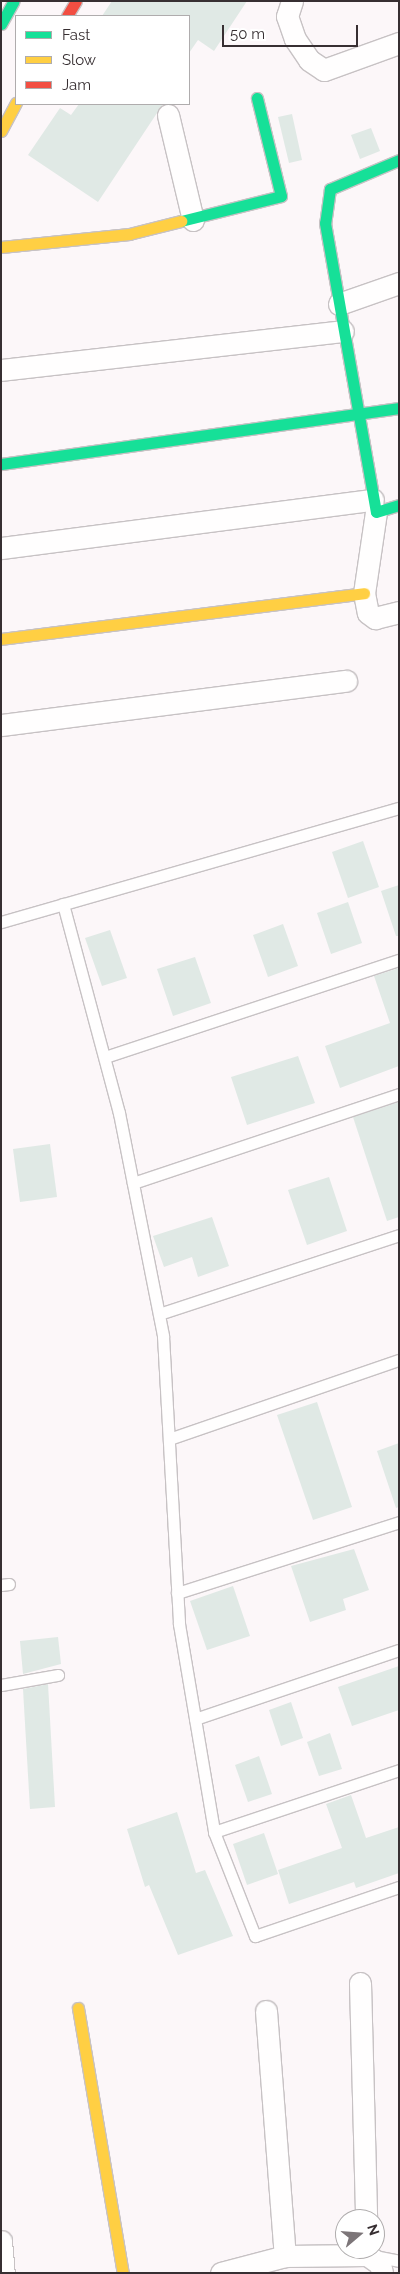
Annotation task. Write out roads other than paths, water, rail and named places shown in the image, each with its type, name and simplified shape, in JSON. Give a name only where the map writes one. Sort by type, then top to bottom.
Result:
[{"type":"main road","points":[[1,24],[14,1]]},
{"type":"main road","points":[[68,15],[76,1]]},
{"type":"main road","points":[[1,247],[129,234],[193,220],[281,196],[257,98]]},
{"type":"main road","points":[[1,130],[15,105]]},
{"type":"main road","points":[[399,160],[330,189],[325,223],[343,331],[362,416],[374,506],[399,505]]},
{"type":"main road","points":[[1,464],[362,416],[399,408]]},
{"type":"main road","points":[[1,639],[364,593]]},
{"type":"main road","points":[[78,2008],[123,2273]]},
{"type":"street","points":[[292,1],[287,16],[295,39],[309,60],[324,70],[399,43]]},
{"type":"street","points":[[168,115],[193,220]]},
{"type":"street","points":[[338,304],[399,283]]},
{"type":"street","points":[[1,370],[343,331]]},
{"type":"street","points":[[1,548],[374,506],[364,593],[368,613],[375,618],[399,612]]},
{"type":"street","points":[[1,725],[346,681]]},
{"type":"street","points":[[360,1983],[366,2209]]},
{"type":"street","points":[[266,2011],[285,2256]]},
{"type":"street","points":[[1,2241],[4,2273]]},
{"type":"street","points":[[221,2273],[285,2256],[335,2254]]},
{"type":"street","points":[[375,2259],[380,2264],[382,2273]]},
{"type":"lane","points":[[1,922],[399,808]]},
{"type":"lane","points":[[64,904],[104,1057],[133,1183],[159,1314],[178,1593],[195,1719],[214,1832],[255,1936],[399,1887]]},
{"type":"lane","points":[[104,1057],[399,960]]},
{"type":"lane","points":[[133,1183],[399,1094]]},
{"type":"lane","points":[[159,1314],[399,1235]]},
{"type":"lane","points":[[169,1440],[399,1360]]},
{"type":"lane","points":[[178,1593],[399,1522]]},
{"type":"lane","points":[[195,1719],[399,1650]]},
{"type":"lane","points":[[1,1685],[58,1675]]},
{"type":"lane","points":[[214,1832],[399,1770]]},
{"type":"lane","points":[[385,2258],[399,2262]]}]
